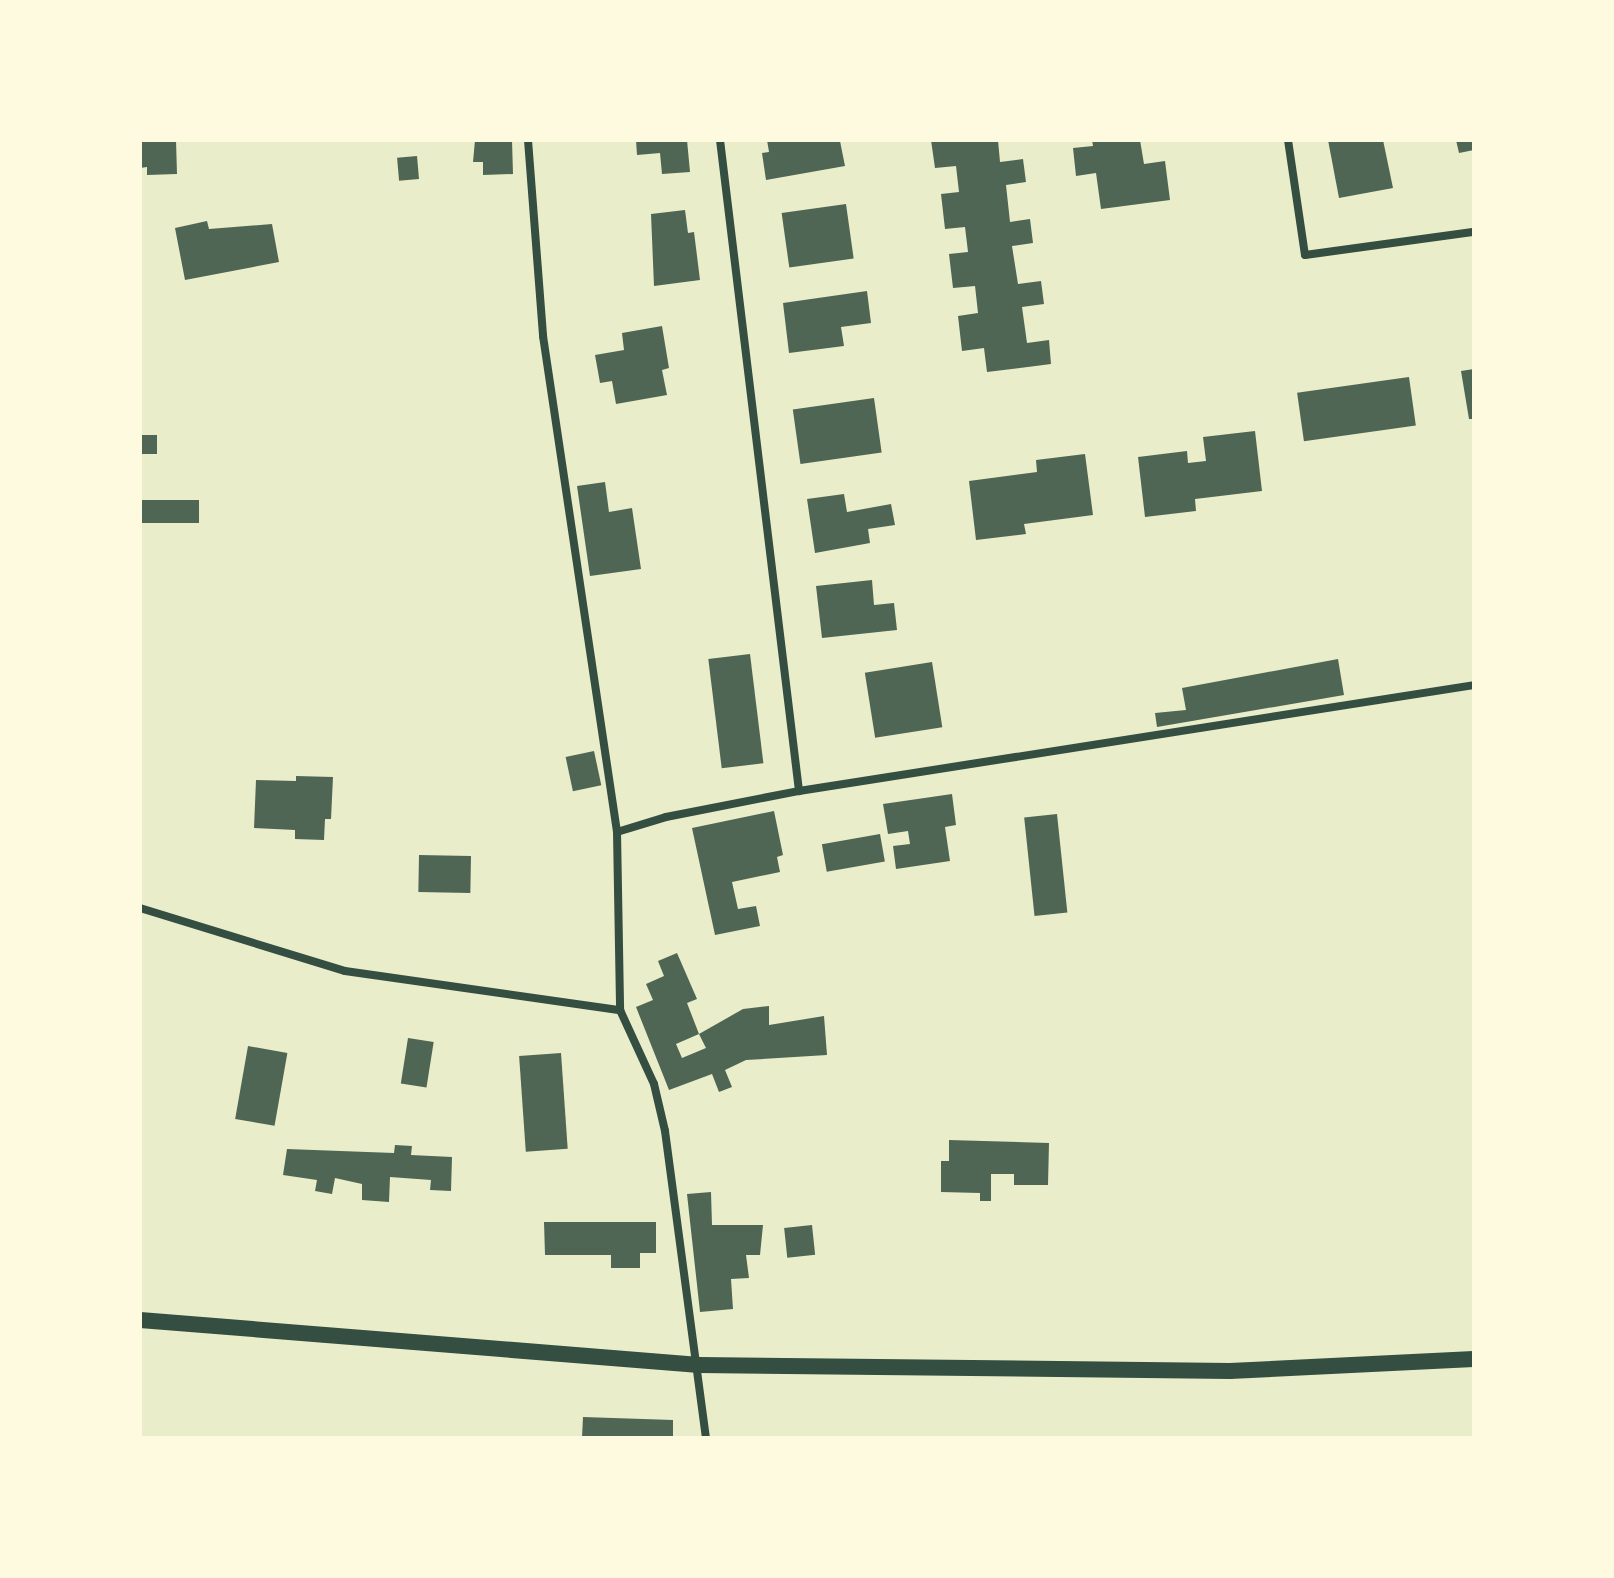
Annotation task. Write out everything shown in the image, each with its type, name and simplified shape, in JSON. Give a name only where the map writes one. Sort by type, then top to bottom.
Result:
[{"type":"main road","points":[[140,1320],[699,1365],[1230,1371],[1474,1359]]},
{"type":"street","points":[[528,140],[543,336],[617,832],[620,1010],[654,1084],[665,1131],[680,1214],[687,1325],[699,1365],[706,1438]]},
{"type":"street","points":[[720,140],[799,791]]},
{"type":"street","points":[[1288,140],[1305,255],[1474,232]]},
{"type":"street","points":[[617,832],[666,817],[799,791],[1474,685]]},
{"type":"street","points":[[140,908],[345,971],[620,1010]]},
{"type":"building","points":[[140,140],[176,140],[177,174],[147,175],[147,167],[140,168]]},
{"type":"building","points":[[475,140],[512,140],[513,174],[483,175],[483,162],[473,162]]},
{"type":"building","points":[[636,140],[687,140],[690,172],[662,174],[660,153],[637,155]]},
{"type":"building","points":[[767,140],[840,141],[845,166],[766,180],[762,153],[769,152]]},
{"type":"building","points":[[931,140],[998,140],[1000,162],[1023,159],[1026,182],[1006,185],[1010,222],[1030,219],[1033,243],[1012,246],[1018,284],[1041,281],[1044,304],[1022,307],[1027,343],[1049,340],[1051,364],[987,372],[984,348],[962,351],[958,316],[978,313],[975,286],[953,288],[949,254],[968,252],[965,227],[945,229],[941,194],[959,192],[956,166],[935,168]]},
{"type":"building","points":[[1092,140],[1140,140],[1144,164],[1165,161],[1170,200],[1101,209],[1096,173],[1076,176],[1073,148],[1093,146]]},
{"type":"building","points":[[1328,140],[1383,140],[1393,188],[1339,198]]},
{"type":"building","points":[[1456,140],[1474,140],[1474,150],[1459,153]]},
{"type":"building","points":[[417,156],[419,179],[399,181],[397,158]]},
{"type":"building","points":[[846,204],[854,258],[789,268],[782,213]]},
{"type":"building","points":[[685,210],[688,233],[694,232],[700,280],[654,286],[651,214]]},
{"type":"building","points":[[207,221],[209,229],[272,224],[279,262],[185,280],[175,228]]},
{"type":"building","points":[[867,291],[871,323],[841,327],[844,346],[789,353],[783,303]]},
{"type":"building","points":[[662,326],[669,368],[662,370],[667,395],[616,404],[612,381],[600,383],[595,355],[624,350],[622,333]]},
{"type":"building","points":[[1474,369],[1474,419],[1469,419],[1461,371]]},
{"type":"building","points":[[1409,377],[1416,426],[1304,441],[1297,393]]},
{"type":"building","points":[[874,398],[882,452],[800,464],[793,409]]},
{"type":"building","points":[[1255,431],[1262,491],[1195,499],[1196,511],[1145,517],[1138,457],[1187,451],[1188,463],[1206,461],[1203,437]]},
{"type":"building","points":[[140,435],[157,435],[157,454],[140,454]]},
{"type":"building","points":[[1085,454],[1093,515],[1024,524],[1026,534],[976,540],[969,481],[1037,472],[1036,460]]},
{"type":"building","points":[[605,482],[609,512],[632,508],[641,569],[590,576],[577,486]]},
{"type":"building","points":[[844,494],[847,512],[891,504],[895,525],[868,529],[870,543],[815,553],[807,499]]},
{"type":"building","points":[[140,500],[199,500],[199,523],[140,523]]},
{"type":"building","points":[[872,580],[874,605],[894,603],[897,630],[822,638],[816,586]]},
{"type":"building","points":[[750,654],[763,763],[722,768],[708,659]]},
{"type":"building","points":[[1338,659],[1344,695],[1157,727],[1155,713],[1186,710],[1182,688]]},
{"type":"building","points":[[932,662],[942,727],[875,738],[865,673]]},
{"type":"building","points":[[594,751],[601,785],[573,791],[566,757]]},
{"type":"building","points":[[296,776],[333,777],[331,819],[325,819],[324,840],[295,839],[295,830],[254,828],[256,780],[296,781]]},
{"type":"building","points":[[952,794],[956,825],[945,827],[950,861],[896,869],[893,846],[910,844],[908,831],[888,834],[883,804]]},
{"type":"building","points":[[774,811],[783,855],[777,857],[780,872],[732,882],[738,909],[756,906],[760,926],[715,935],[692,828]]},
{"type":"building","points":[[1057,814],[1067,912],[1035,916],[1024,817]]},
{"type":"building","points":[[880,834],[885,862],[827,872],[822,844]]},
{"type":"building","points":[[419,855],[471,856],[470,893],[418,892]]},
{"type":"building","points":[[677,953],[697,999],[687,1003],[699,1034],[743,1009],[769,1006],[769,1025],[824,1016],[827,1055],[746,1060],[725,1070],[732,1087],[719,1092],[712,1074],[669,1090],[636,1007],[653,1000],[646,984],[664,976],[658,961]],"holes":[[[699,1034],[706,1048],[682,1058],[676,1044]]]},
{"type":"building","points":[[408,1038],[434,1042],[426,1088],[401,1083]]},
{"type":"building","points":[[248,1046],[287,1053],[275,1126],[235,1119]]},
{"type":"building","points":[[561,1053],[568,1149],[526,1152],[519,1056]]},
{"type":"building","points":[[949,1140],[1049,1143],[1048,1185],[1014,1185],[1014,1174],[991,1174],[991,1201],[980,1201],[980,1193],[941,1192],[941,1161],[949,1161]]},
{"type":"building","points":[[395,1145],[412,1146],[411,1155],[452,1157],[451,1191],[430,1190],[431,1180],[390,1177],[389,1202],[362,1200],[362,1184],[335,1178],[332,1194],[315,1191],[317,1180],[283,1175],[287,1149],[394,1153]]},
{"type":"building","points":[[711,1192],[712,1225],[763,1225],[760,1255],[746,1255],[749,1278],[731,1279],[733,1309],[700,1312],[687,1194]]},
{"type":"building","points":[[544,1222],[656,1222],[656,1253],[640,1253],[640,1268],[611,1268],[611,1255],[545,1255]]},
{"type":"building","points":[[812,1225],[815,1255],[787,1258],[784,1228]]},
{"type":"building","points":[[583,1417],[673,1420],[673,1438],[582,1438]]}]
